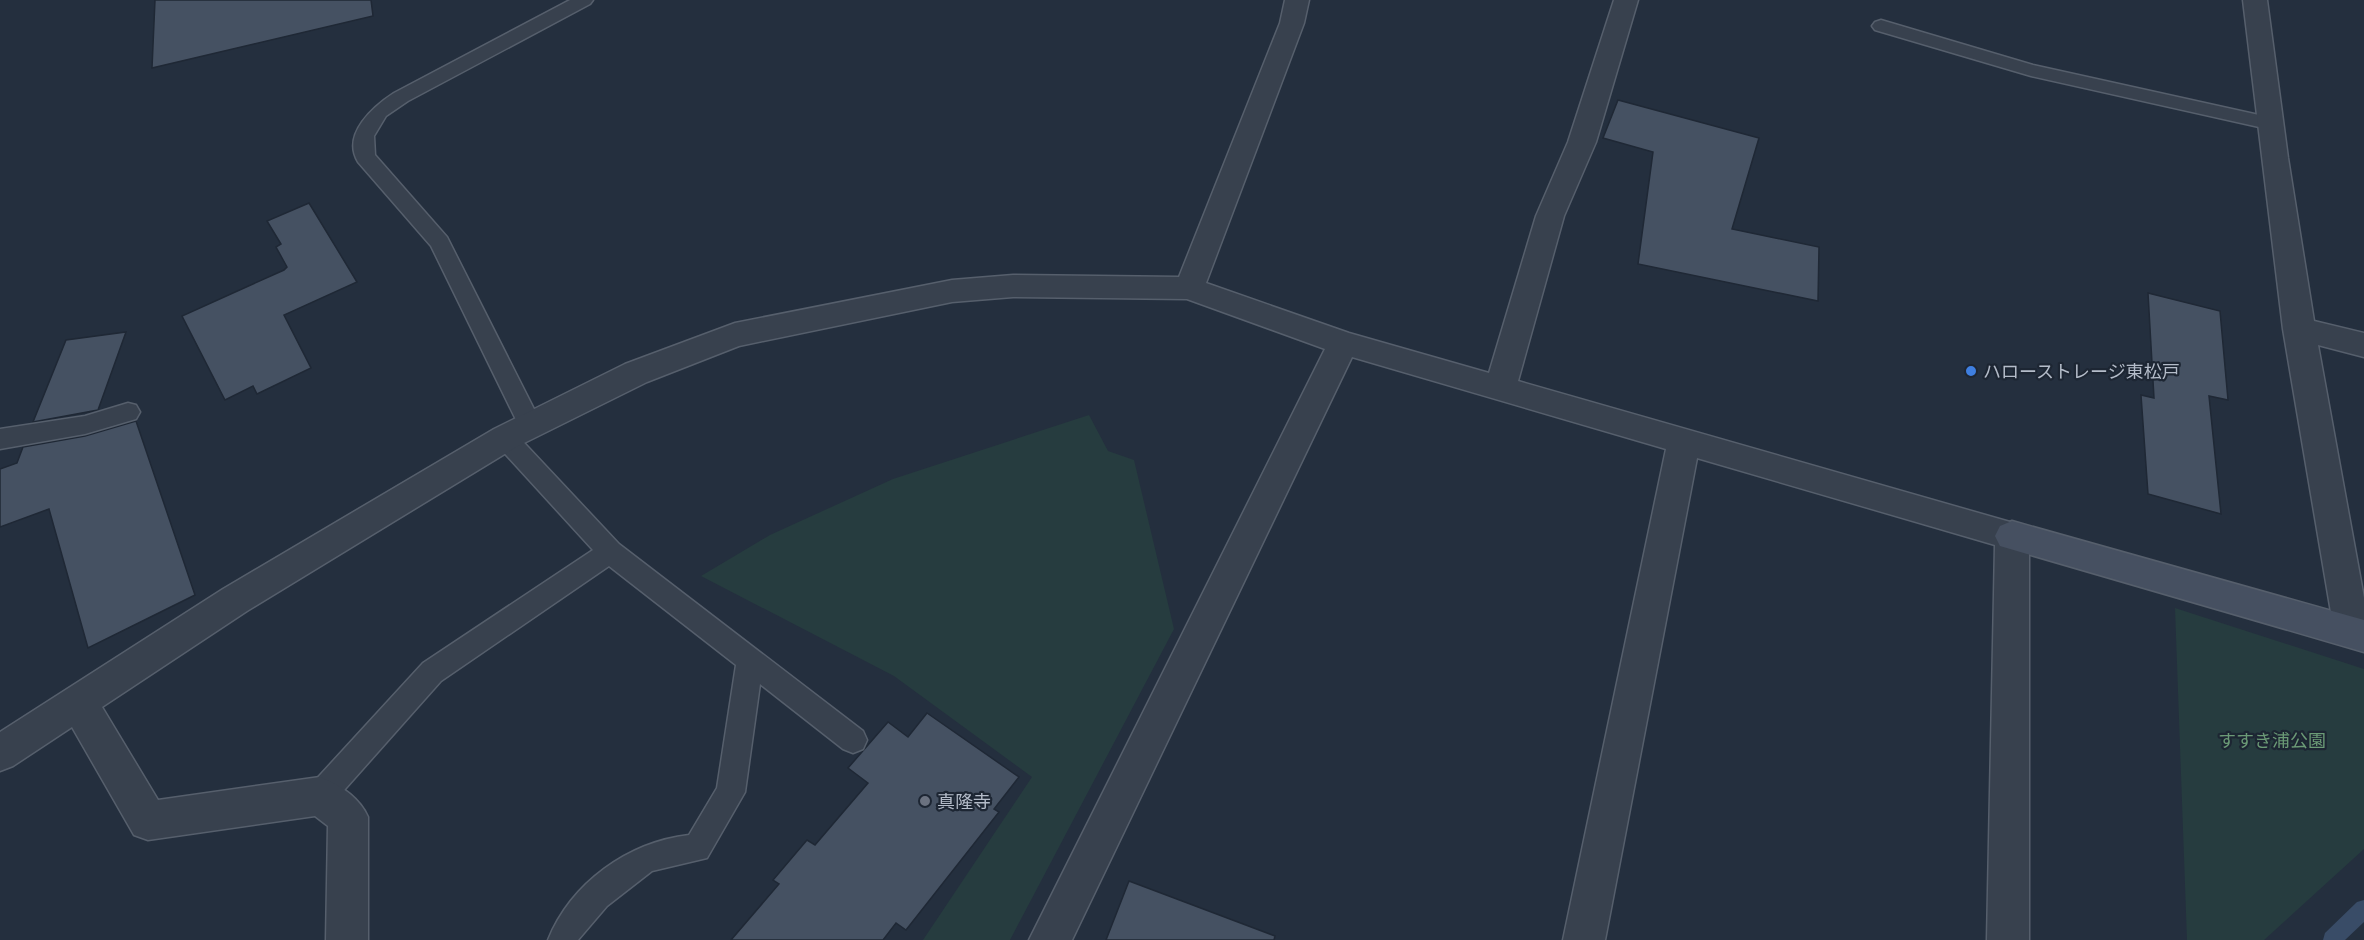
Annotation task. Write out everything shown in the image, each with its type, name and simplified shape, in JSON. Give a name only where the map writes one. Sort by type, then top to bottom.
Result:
[{"type":"street","points":[[1189,288],[1292,23],[1297,0]]},
{"type":"street","points":[[1501,387],[1550,216],[1582,142],[1626,0]]},
{"type":"street","points":[[0,753],[235,600],[518,431],[636,373],[735,335],[952,291],[1013,286],[1189,288],[1343,343],[2358,633],[2298,329],[2268,123],[2255,0]]},
{"type":"street","points":[[2298,329],[2364,345]]},
{"type":"street","points":[[1050,940],[1343,343]]},
{"type":"street","points":[[1584,940],[1684,440]]},
{"type":"street","points":[[2008,940],[2012,536]]},
{"type":"street","points":[[78,702],[148,821],[320,796],[348,817],[347,940]]},
{"type":"lane","points":[[584,0],[401,97],[378,112],[364,136],[365,157],[440,242],[518,431],[610,552],[854,740]]},
{"type":"lane","points":[[1881,26],[2031,70],[2268,123]]},
{"type":"lane","points":[[0,439],[85,425],[128,412]]},
{"type":"lane","points":[[320,796],[432,672],[610,552]]},
{"type":"lane","points":[[563,940],[564,933],[584,907],[643,861],[667,852],[697,848],[731,792],[750,660]]},
{"type":"green space","points":[[1089,415],[1108,451],[1134,460],[1174,629],[1010,940],[923,940],[1032,777],[894,676],[701,576],[770,535],[893,479]]},
{"type":"green space","name":"すすき浦公園","points":[[2175,608],[2364,669],[2364,849],[2264,940],[2187,940]]},
{"type":"building","points":[[155,0],[371,0],[373,16],[152,68]]},
{"type":"building","points":[[1618,100],[1759,138],[1732,229],[1819,247],[1818,301],[1638,264],[1653,152],[1603,138]]},
{"type":"building","points":[[309,203],[357,282],[284,315],[311,368],[257,394],[253,386],[225,400],[182,316],[284,270],[287,267],[276,247],[281,244],[267,221]]},
{"type":"building","points":[[2148,293],[2220,311],[2228,400],[2209,396],[2221,514],[2148,494],[2141,395],[2154,398]]},
{"type":"building","points":[[126,332],[98,410],[33,422],[66,340]]},
{"type":"building","points":[[136,421],[195,595],[88,648],[49,509],[0,527],[0,469],[17,463],[23,447],[85,436]]},
{"type":"building","points":[[927,713],[1019,777],[994,809],[999,812],[906,930],[896,923],[883,940],[731,940],[779,884],[773,880],[807,840],[815,845],[868,783],[848,768],[888,722],[908,737]]},
{"type":"building","points":[[1129,881],[1275,936],[1274,940],[1106,940]]},
{"type":"waterway","points":[[2332,940],[2364,909]]},
{"type":"place","name":"ハローストレージ東松戸","points":[[1971,371]]},
{"type":"place","name":"真隆寺","points":[[925,801]]}]
